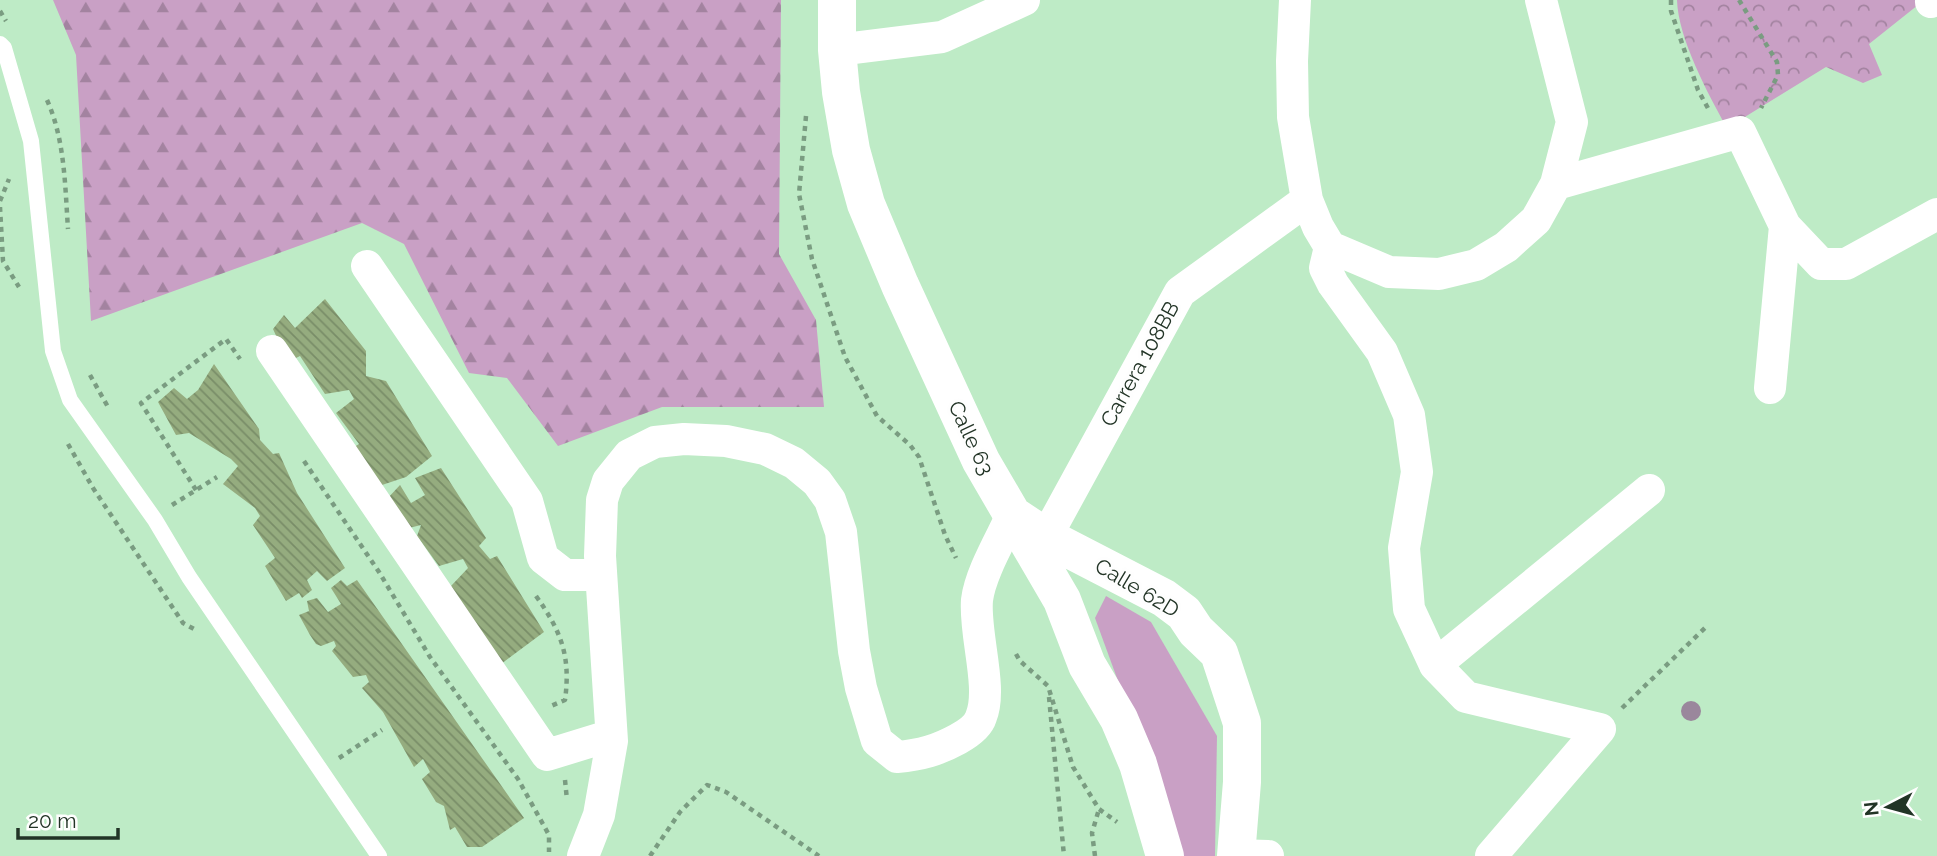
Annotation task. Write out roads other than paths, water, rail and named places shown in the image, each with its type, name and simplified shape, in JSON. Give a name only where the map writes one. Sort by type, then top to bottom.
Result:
[{"type":"main road","name":"Calle 63","points":[[837,0],[837,50],[851,150],[866,204],[981,461],[1062,600],[1087,665],[1119,719],[1138,764],[1165,856]]},
{"type":"main road","name":"Calle 62D","points":[[1012,515],[1046,537],[1164,598],[1184,613],[1196,631],[1219,653],[1242,723],[1241,782],[1247,856]]},
{"type":"street","points":[[837,50],[942,37],[1024,0]]},
{"type":"street","points":[[1295,0],[1293,117],[1307,200],[1318,227],[1330,247],[1389,272],[1439,274],[1476,265],[1506,247],[1536,220],[1556,184],[1573,122],[1541,0]]},
{"type":"street","points":[[1556,184],[1733,135],[1785,226],[1821,264],[1846,264],[1937,214]]},
{"type":"street","name":"Carrera 108BB","points":[[1046,537],[1180,292],[1307,200]]},
{"type":"street","points":[[1770,388],[1785,226]]},
{"type":"street","points":[[1330,247],[1325,268],[1333,284],[1382,352],[1409,415],[1417,472],[1404,548],[1409,609],[1435,665],[1466,697],[1600,729],[1491,856]]},
{"type":"street","points":[[367,266],[527,501],[543,558],[565,575],[601,575]]},
{"type":"street","points":[[272,351],[547,755],[598,739],[612,741]]},
{"type":"street","points":[[583,856],[599,815],[612,741],[601,575],[602,500],[608,481],[629,455],[655,442],[684,439],[726,441],[765,449],[794,463],[817,482],[830,500],[841,532],[854,651],[861,688],[877,741],[897,757],[923,755],[941,748],[966,735],[980,721],[985,693],[977,598],[1012,515]]},
{"type":"street","points":[[1435,665],[1649,490]]},
{"type":"lane","points":[[0,44],[4,48],[31,141],[53,351],[69,400],[155,520],[189,577],[379,856]]}]
